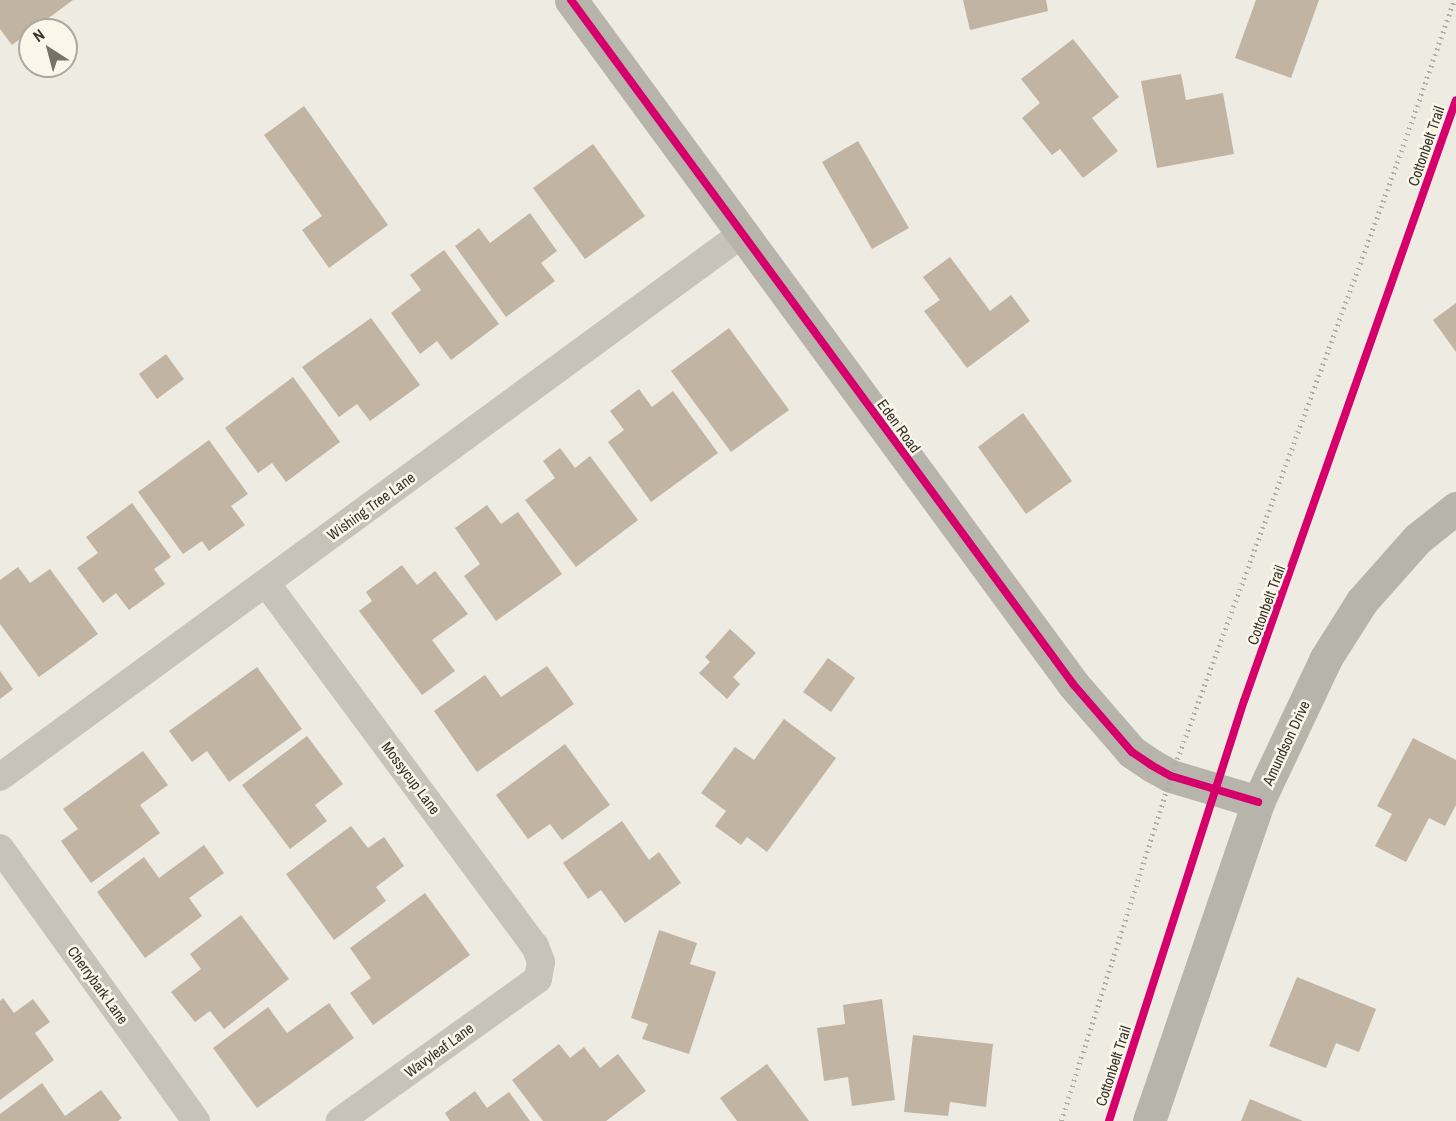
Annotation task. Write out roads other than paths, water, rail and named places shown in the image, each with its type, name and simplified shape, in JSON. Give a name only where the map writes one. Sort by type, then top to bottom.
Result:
[{"type":"street","name":"Eden Road","points":[[571,0],[1073,684],[1132,752],[1171,776],[1258,802]]},
{"type":"street","name":"Wishing Tree Lane","points":[[0,777],[742,234]]},
{"type":"street","name":"Amundson Drive","points":[[1149,1121],[1258,802],[1326,658],[1362,601],[1417,539],[1456,508]]},
{"type":"street","name":"Mossycup Lane","points":[[266,583],[535,946],[541,962],[538,979]]},
{"type":"street","name":"Cherrybark Lane","points":[[0,848],[195,1121]]},
{"type":"street","name":"Wavyleaf Lane","points":[[340,1121],[538,979]]},
{"type":"railway","points":[[1061,1121],[1171,776],[1397,163],[1454,0]]}]
